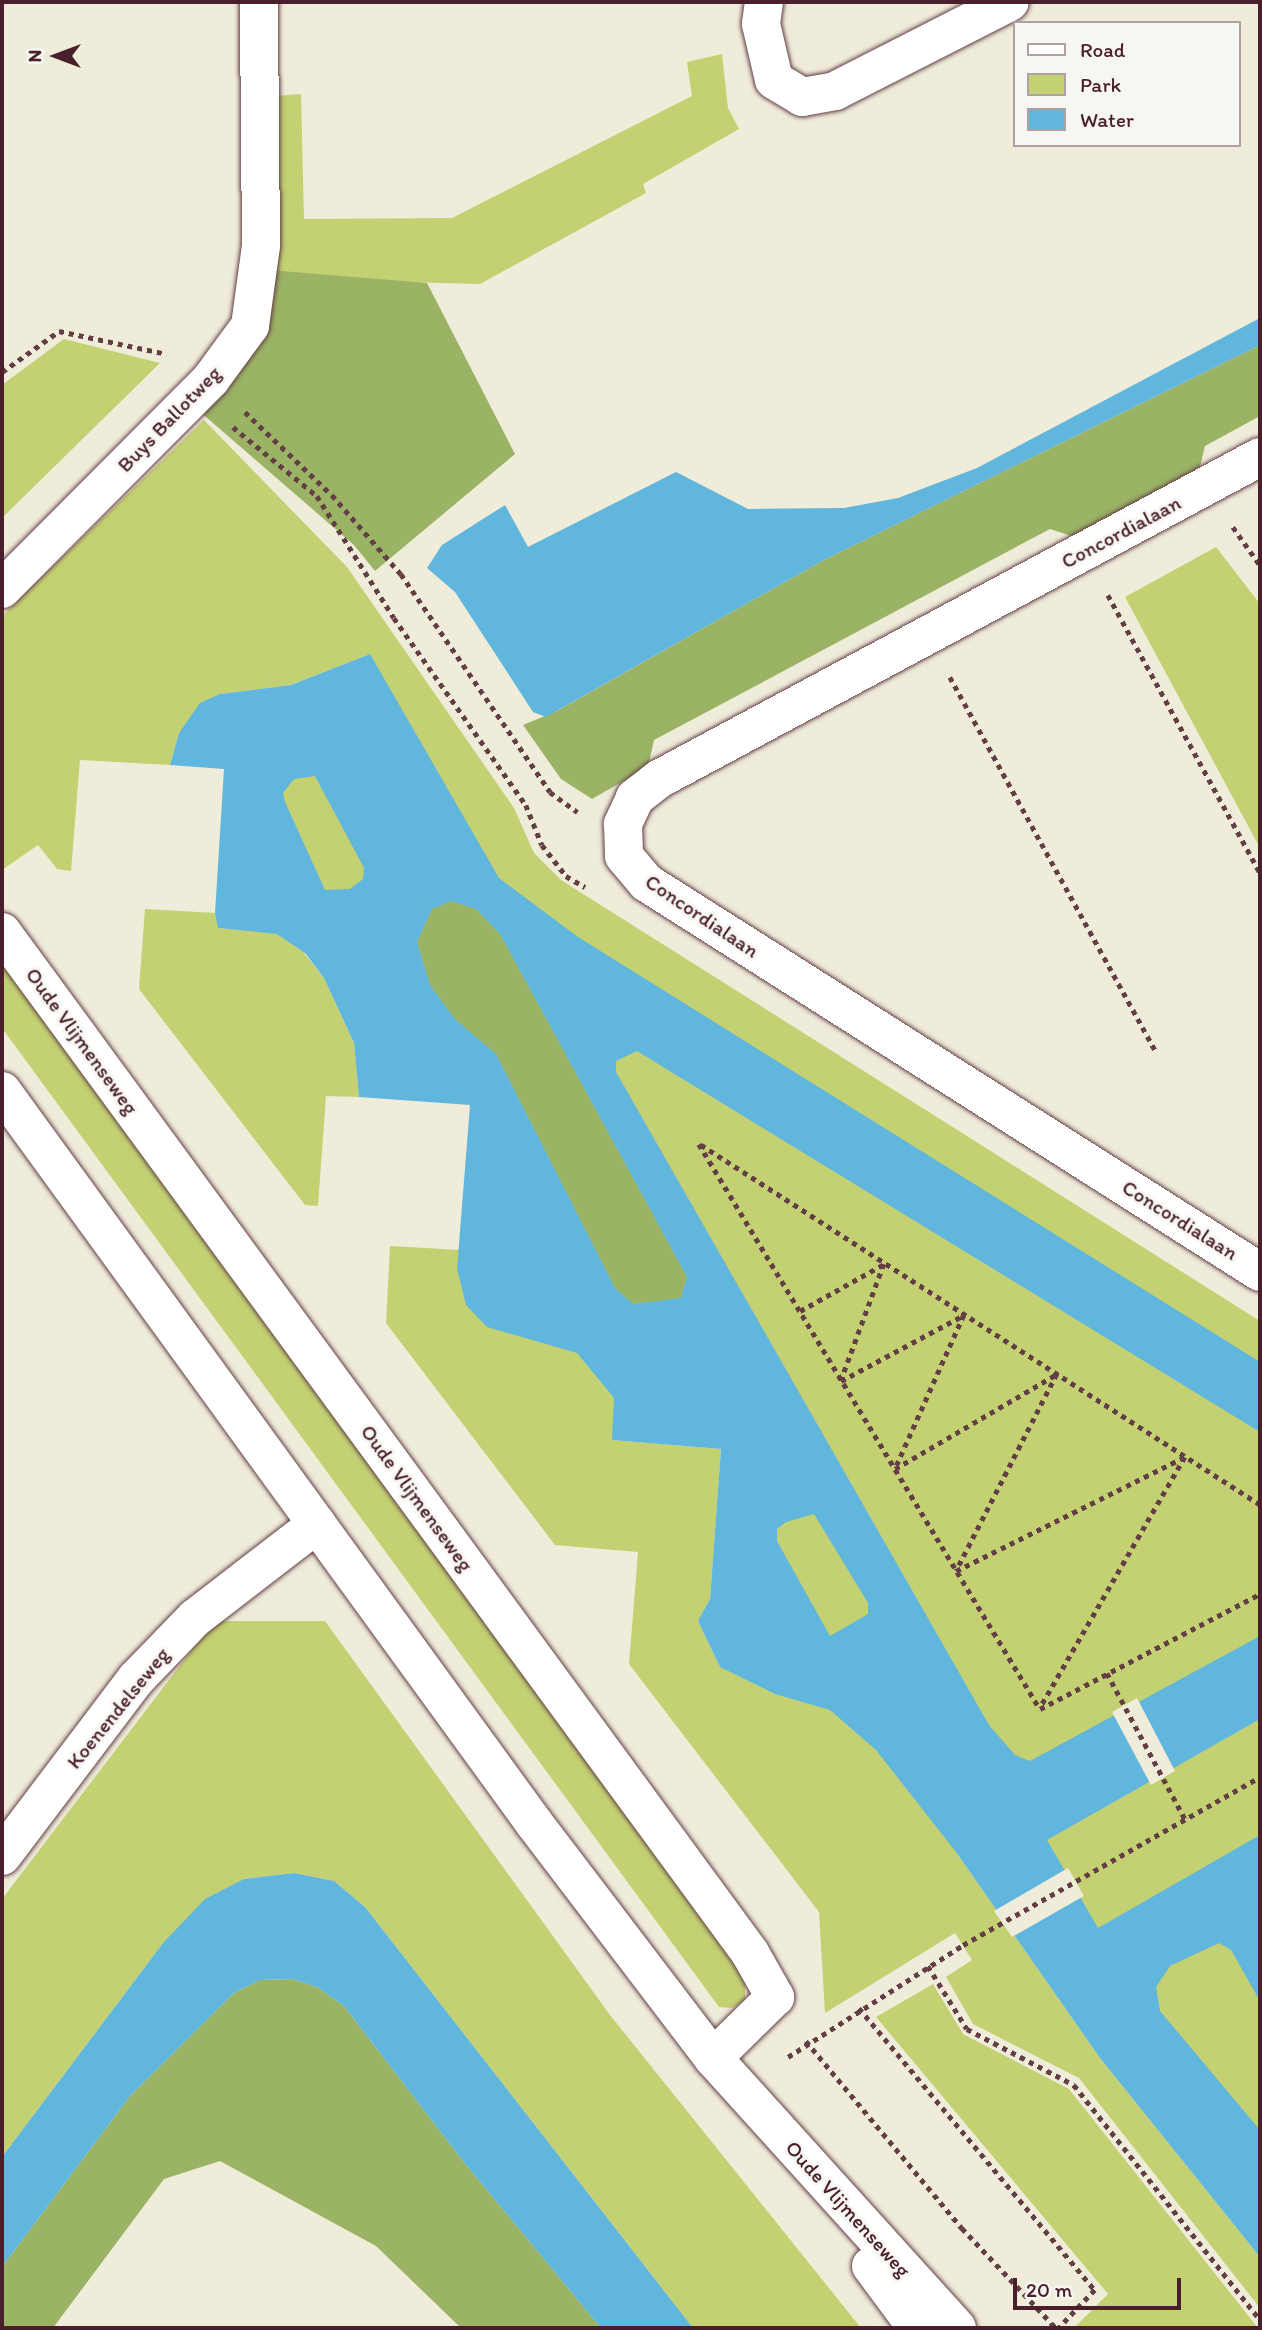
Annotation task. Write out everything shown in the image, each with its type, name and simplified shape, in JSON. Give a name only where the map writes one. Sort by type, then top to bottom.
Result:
[{"type":"street","name":"Buys Ballotweg","points":[[2,589],[203,387],[250,326],[261,246],[259,2]]},
{"type":"street","points":[[764,2],[761,24],[774,80],[802,97],[835,91],[1010,2]]},
{"type":"street","name":"Concordialaan","points":[[1260,457],[659,779],[635,798],[623,824],[624,856],[647,883],[1260,1272]]},
{"type":"street","name":"Oude Vlijmenseweg","points":[[2,932],[750,1953],[775,1997]]},
{"type":"street","name":"Oude Vlijmenseweg","points":[[2,1091],[317,1524],[713,2058],[957,2328]]},
{"type":"street","name":"Koenendelseweg","points":[[2,1856],[135,1679],[195,1618],[317,1524]]},
{"type":"street","points":[[713,2058],[775,1997]]},
{"type":"street","name":"Oude Vlijmenseweg","points":[[740,2090],[917,2328]]},
{"type":"path","points":[[2,372],[59,331],[167,354],[332,495],[401,574],[550,792],[574,810],[623,824]]},
{"type":"path","points":[[1084,552],[1260,873]]},
{"type":"path","points":[[927,635],[1155,1050]]},
{"type":"path","points":[[1040,1709],[699,1144],[1260,1505]]},
{"type":"path","points":[[800,1311],[884,1264]]},
{"type":"path","points":[[841,1381],[884,1264]]},
{"type":"path","points":[[841,1381],[964,1315]]},
{"type":"path","points":[[895,1469],[964,1315]]},
{"type":"path","points":[[895,1469],[1057,1374]]},
{"type":"path","points":[[956,1571],[1057,1374]]},
{"type":"path","points":[[956,1571],[1185,1457]]},
{"type":"path","points":[[1040,1709],[1185,1457]]},
{"type":"path","points":[[1040,1709],[1260,1594]]},
{"type":"path","points":[[1107,1673],[1185,1819]]},
{"type":"path","points":[[808,2043],[859,2008],[962,1945],[1260,1777]]},
{"type":"path","points":[[928,1966],[967,2029],[1074,2085],[1260,2320]]},
{"type":"path","points":[[775,1997],[808,2043],[962,2228],[1057,2328],[1095,2290],[859,2008]]},
{"type":"green space","points":[[722,54],[728,108],[739,129],[643,184],[646,193],[480,284],[361,281],[277,272],[273,96],[301,94],[304,219],[452,218],[692,96],[687,62]]},
{"type":"green space","points":[[257,269],[427,283],[515,454],[375,571],[354,545],[184,398],[247,316]]},
{"type":"green space","points":[[64,339],[160,363],[2,518],[2,385]]},
{"type":"green space","points":[[1260,345],[1260,416],[1205,446],[1198,475],[1078,538],[1050,529],[654,740],[648,767],[592,799],[561,779],[523,725],[557,711],[822,561]]},
{"type":"green space","points":[[204,420],[347,567],[514,808],[534,853],[561,880],[1260,1321],[1260,2213],[956,1852],[1100,2058],[1260,2257],[1260,2308],[1079,2078],[973,2024],[946,1977],[972,1960],[955,1933],[825,2013],[819,1912],[629,1664],[638,1552],[555,1545],[386,1323],[390,1246],[461,1250],[457,1269],[524,1337],[558,1347],[510,1092],[355,967],[304,953],[324,978],[354,1043],[359,1097],[326,1096],[318,1206],[305,1205],[139,989],[145,909],[215,913],[219,928],[275,933],[269,738],[370,654],[291,685],[220,694],[179,733],[170,765],[80,760],[71,871],[57,869],[38,845],[2,870],[2,616]],"holes":[[[598,1378],[776,1440],[720,1667],[698,1621],[710,1599],[721,1449],[613,1440],[614,1398]]]},
{"type":"green space","points":[[1216,547],[1260,604],[1260,848],[1125,597]]},
{"type":"green space","points":[[451,901],[476,909],[500,934],[687,1277],[681,1298],[633,1304],[615,1288],[496,1054],[455,1019],[430,985],[417,942],[432,909]]},
{"type":"green space","points":[[2,962],[745,1971],[745,2000],[732,2008],[719,2007],[2,1028]]},
{"type":"green space","points":[[214,1621],[325,1621],[610,2015],[861,2328],[693,2328],[365,1907],[334,1881],[294,1873],[244,1879],[163,1943],[2,2157],[2,1899]]},
{"type":"green space","points":[[292,1979],[317,1987],[344,2006],[463,2161],[601,2328],[461,2328],[376,2246],[220,2161],[164,2179],[53,2328],[2,2328],[2,2267],[130,2096],[234,1993],[260,1980]]},
{"type":"green space","points":[[933,1984],[963,2034],[1069,2089],[1258,2328],[1074,2328],[1108,2294],[876,2017]]},
{"type":"water","points":[[1260,318],[1260,345],[822,561],[546,717],[533,712],[455,592],[427,568],[442,545],[505,505],[528,547],[676,472],[748,509],[844,508],[898,498],[977,468]]},
{"type":"water","points":[[370,654],[499,878],[578,937],[1260,1362],[1260,1432],[637,1051],[616,1061],[616,1072],[989,1725],[1015,1755],[1030,1761],[1260,1636],[1260,1719],[1047,1840],[1098,1928],[1260,1835],[1260,2001],[1231,1950],[1219,1943],[1170,1966],[1156,1987],[1160,2011],[1260,2130],[1260,2257],[1100,2058],[956,1852],[876,1750],[830,1710],[775,1694],[720,1667],[698,1621],[710,1599],[721,1449],[612,1440],[614,1398],[577,1353],[487,1327],[466,1305],[457,1269],[470,1105],[359,1097],[354,1043],[324,978],[305,953],[277,934],[218,928],[215,913],[224,769],[170,765],[179,733],[200,703],[220,694],[291,685]],"holes":[[[315,776],[364,868],[363,879],[350,889],[325,890],[285,802],[283,793],[294,779]],[[451,901],[476,909],[500,934],[687,1277],[681,1298],[633,1304],[615,1288],[496,1054],[455,1019],[430,985],[417,942],[432,909]],[[814,1514],[868,1603],[868,1614],[830,1636],[777,1541],[777,1529],[786,1522]]]},
{"type":"water","points":[[294,1873],[334,1881],[365,1907],[693,2328],[601,2328],[463,2161],[344,2006],[317,1987],[292,1979],[260,1980],[234,1993],[130,2096],[2,2267],[2,2157],[163,1943],[205,1899],[244,1879]]},
{"type":"pier","points":[[1137,1698],[1175,1771],[1151,1785],[1112,1712]]},
{"type":"pier","points":[[1068,1868],[1084,1896],[1012,1937],[994,1911]]}]
